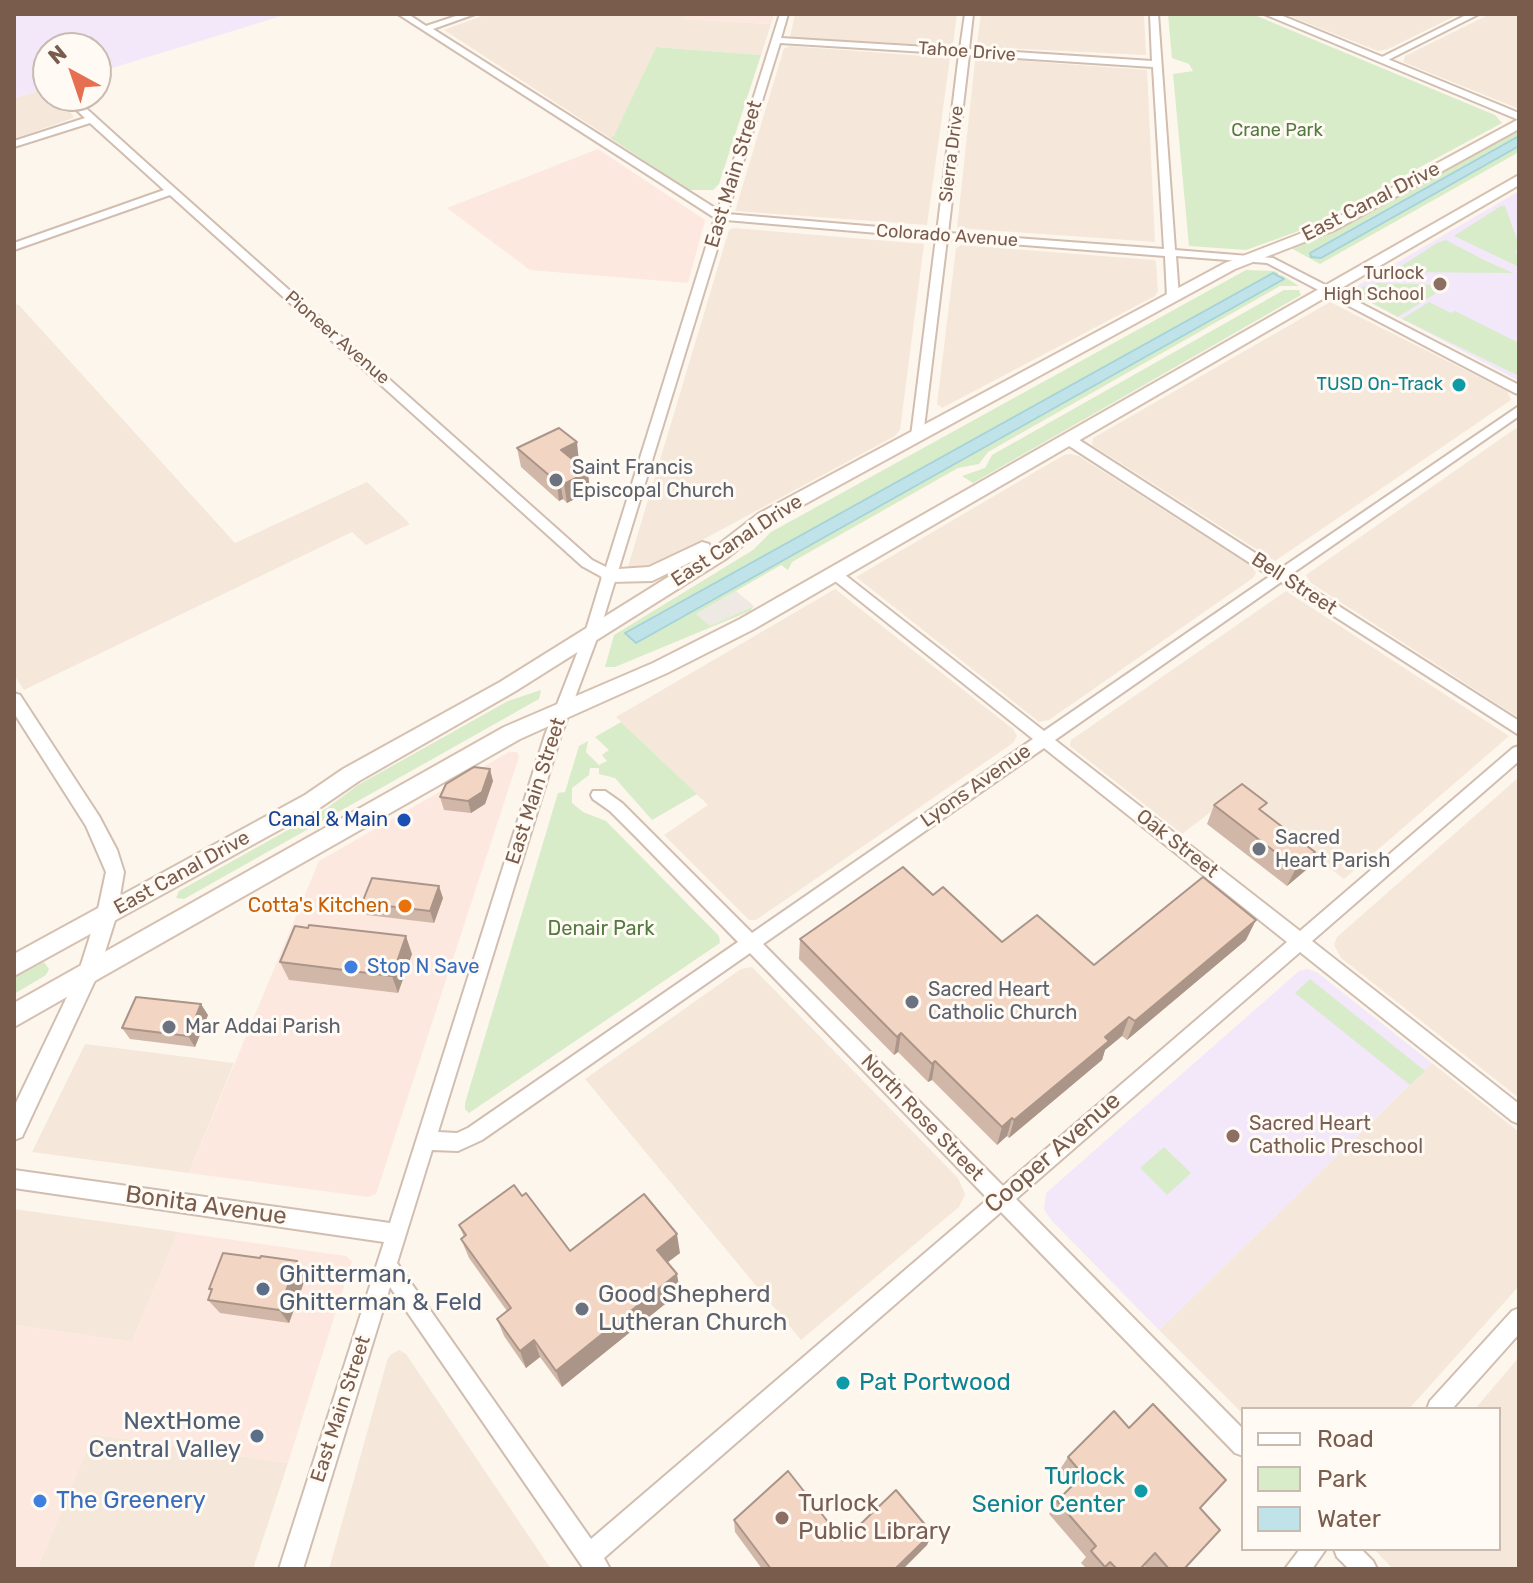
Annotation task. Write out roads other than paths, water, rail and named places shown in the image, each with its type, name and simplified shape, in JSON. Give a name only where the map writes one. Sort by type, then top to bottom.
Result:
[{"type":"main road","name":"East Canal Drive","points":[[14,966],[313,801],[351,775],[507,687],[720,553],[765,518],[1173,297],[1249,258],[1330,227],[1519,120]]},
{"type":"main road","name":"East Canal Drive","points":[[14,1016],[497,741],[711,643],[1519,179]]},
{"type":"main road","points":[[610,575],[652,574],[765,518]]},
{"type":"street","name":"Colorado Avenue","points":[[402,14],[720,216],[1249,258],[1276,263],[1519,390]]},
{"type":"street","points":[[425,29],[471,14]]},
{"type":"street","name":"East Main Street","points":[[291,1569],[562,711],[592,633],[784,14]]},
{"type":"street","name":"Sierra Drive","points":[[917,436],[969,14]]},
{"type":"street","points":[[1154,14],[1173,297]]},
{"type":"street","points":[[1269,14],[1519,120]]},
{"type":"street","points":[[1381,60],[1475,14]]},
{"type":"street","name":"Tahoe Drive","points":[[776,40],[1157,64]]},
{"type":"street","name":"Pioneer Avenue","points":[[84,112],[587,563],[610,575]]},
{"type":"street","points":[[14,144],[91,119]]},
{"type":"street","points":[[685,196],[713,195],[731,183]]},
{"type":"street","points":[[14,247],[172,191]]},
{"type":"street","name":"Lyons Avenue","points":[[426,1141],[458,1142],[475,1134],[1519,410]]},
{"type":"street","name":"Bell Street","points":[[1068,439],[1519,729]]},
{"type":"street","name":"Oak Street","points":[[835,574],[1519,1115]]},
{"type":"street","points":[[14,699],[108,850],[115,876],[88,974],[14,1130]]},
{"type":"street","name":"Cooper Avenue","points":[[594,1563],[1001,1198],[1519,752]]},
{"type":"street","name":"North Rose Street","points":[[599,795],[616,807],[751,943],[1241,1443]]},
{"type":"street","name":"Bonita Avenue","points":[[14,1179],[397,1234]]},
{"type":"street","points":[[387,1265],[594,1563]]},
{"type":"street","points":[[1440,1407],[1519,1318]]},
{"type":"street","points":[[1297,1569],[1313,1551]]},
{"type":"street","points":[[1347,1551],[1365,1569]]},
{"type":"water","points":[[1519,136],[1519,146],[1321,258],[1311,257],[1310,253]]},
{"type":"water","points":[[1273,273],[1284,279],[636,643],[625,633]]},
{"type":"place","name":"Turlock High School","points":[[1440,284]]},
{"type":"place","name":"TUSD On-Track","points":[[1459,385]]},
{"type":"place","name":"Saint Francis Episcopal Church","points":[[556,480]]},
{"type":"place","name":"Canal & Main","points":[[404,820]]},
{"type":"place","name":"Sacred Heart Parish","points":[[1259,849]]},
{"type":"place","name":"Cotta's Kitchen","points":[[405,906]]},
{"type":"place","name":"Stop N Save","points":[[351,967]]},
{"type":"place","name":"Sacred Heart Catholic Church","points":[[912,1002]]},
{"type":"place","name":"Mar Addai Parish","points":[[169,1027]]},
{"type":"place","name":"Sacred Heart Catholic Preschool","points":[[1233,1136]]},
{"type":"place","name":"Ghitterman, Ghitterman & Feld","points":[[263,1289]]},
{"type":"place","name":"Good Shepherd Lutheran Church","points":[[582,1309]]},
{"type":"place","name":"Pat Portwood","points":[[843,1383]]},
{"type":"place","name":"NextHome Central Valley","points":[[257,1436]]},
{"type":"place","name":"Turlock Senior Center","points":[[1141,1491]]},
{"type":"place","name":"The Greenery","points":[[40,1501]]},
{"type":"place","name":"Turlock Public Library","points":[[782,1518]]},
{"type":"park label","name":"Crane Park","points":[[1277,131]]},
{"type":"park label","name":"Denair Park","points":[[601,929]]}]
